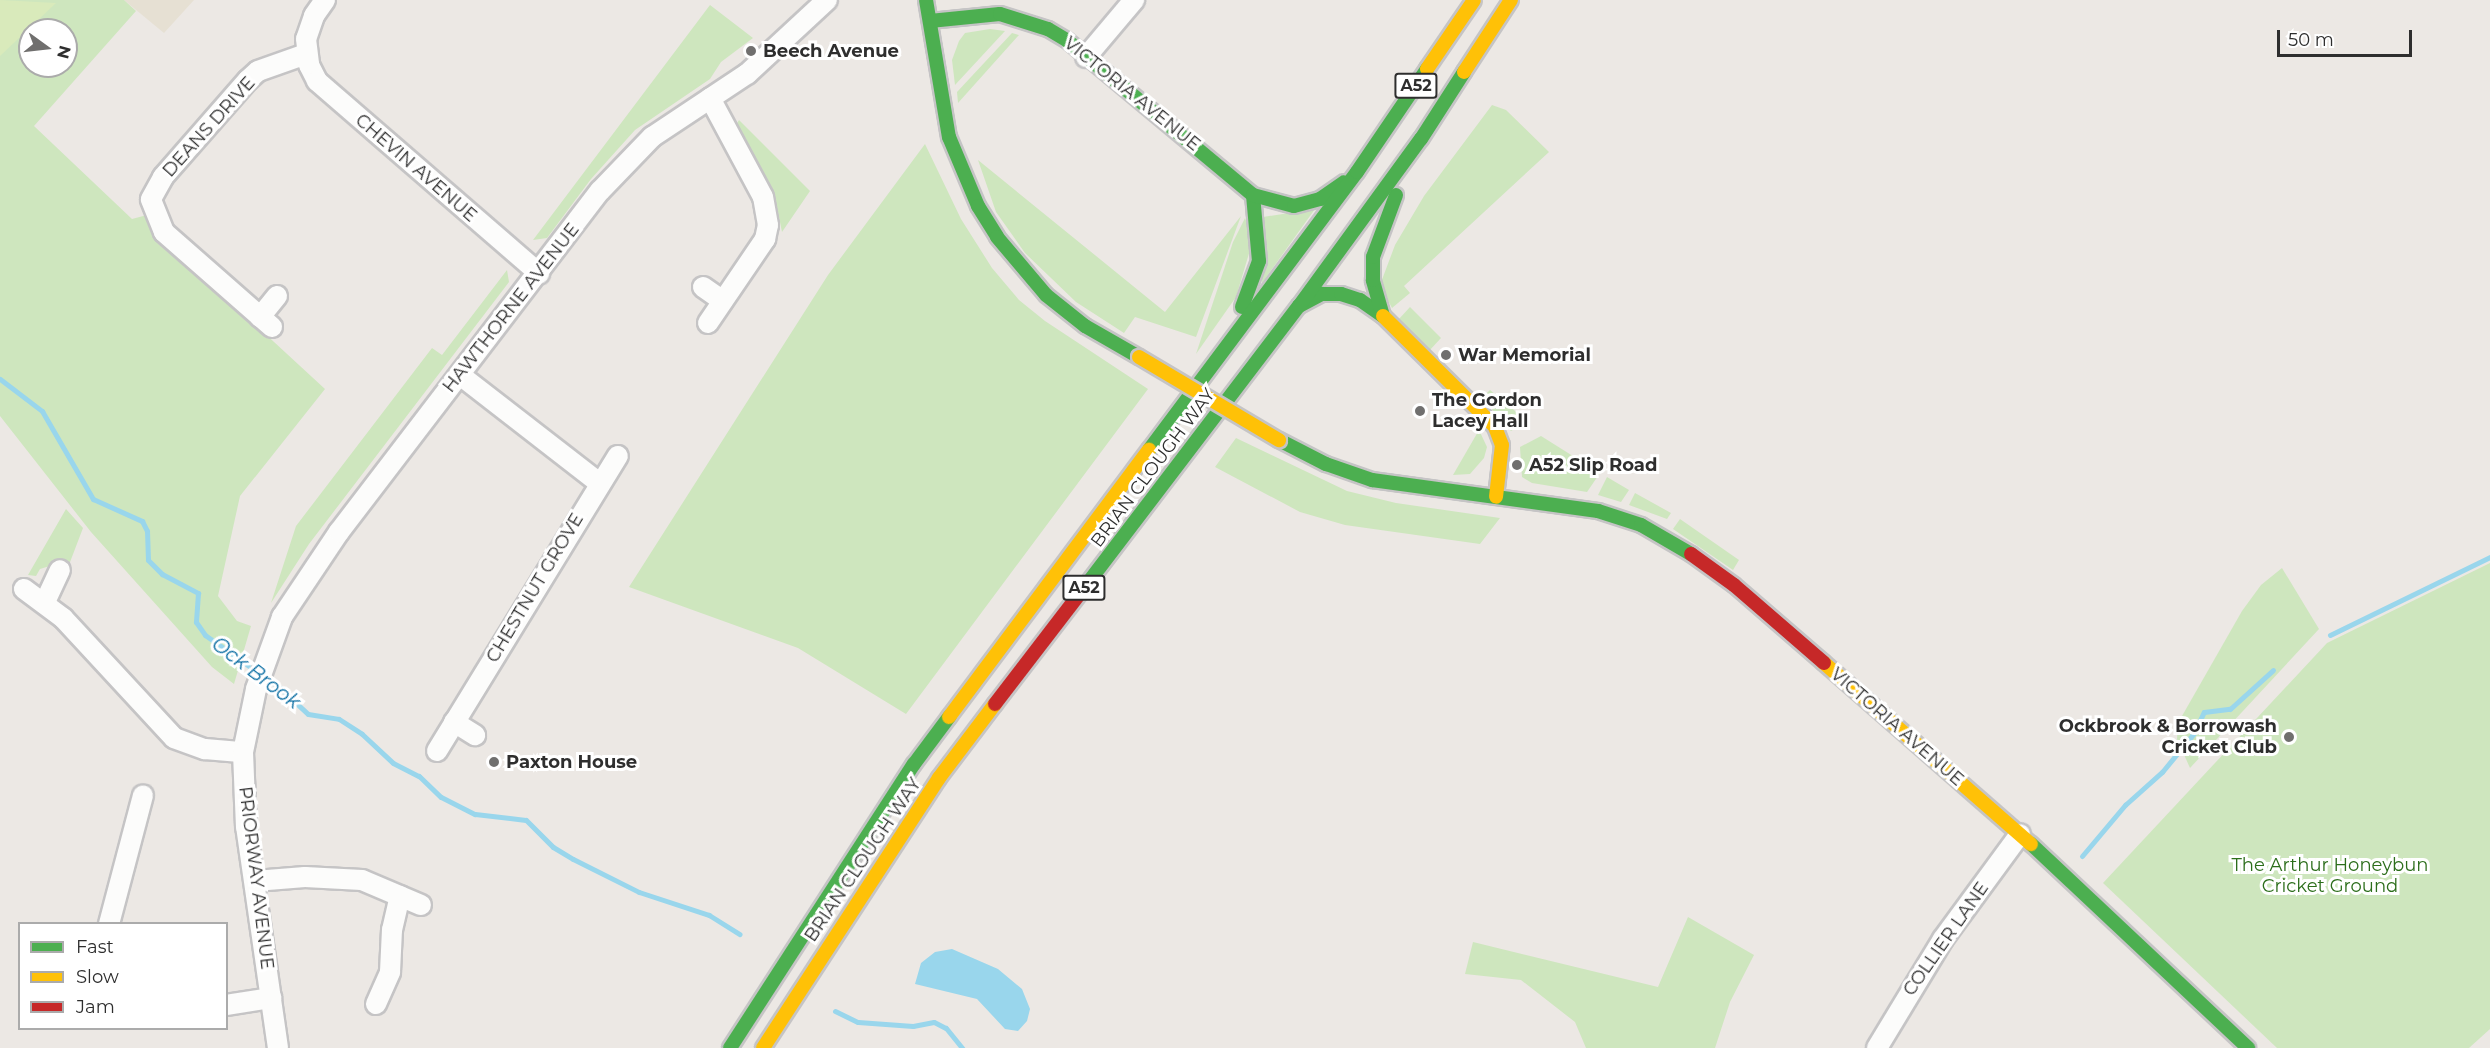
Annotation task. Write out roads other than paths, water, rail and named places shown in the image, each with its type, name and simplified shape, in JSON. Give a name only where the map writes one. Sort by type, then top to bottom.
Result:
[{"type":"main road","name":"VICTORIA AVENUE","points":[[926,0],[949,138],[961,172],[982,214],[1018,264],[1046,295],[1085,326],[1279,440],[1326,464],[1371,480],[1598,511],[1641,525],[1684,549],[1734,585],[2020,834],[2248,1048]]},
{"type":"main road","name":"BRIAN CLOUGH WAY","points":[[730,1048],[802,931],[914,764],[1357,172],[1474,0]]},
{"type":"main road","name":"BRIAN CLOUGH WAY","points":[[763,1048],[939,778],[1299,306],[1421,139],[1511,0]]},
{"type":"main road","name":"VICTORIA AVENUE","points":[[930,21],[1000,7],[1035,23],[1068,41],[1253,195]]},
{"type":"main road","points":[[1383,316],[1373,279],[1373,257],[1421,139]]},
{"type":"main road","points":[[1221,352],[1259,261],[1260,241],[1253,195],[1294,206],[1310,203],[1357,172]]},
{"type":"main road","points":[[1299,306],[1322,294],[1341,294],[1360,300],[1383,316],[1495,427],[1502,445],[1496,497]]},
{"type":"street","points":[[306,54],[308,30],[325,0]]},
{"type":"street","name":"HAWTHORNE AVENUE","points":[[261,675],[282,617],[297,593],[460,375],[632,155],[678,117],[710,98],[779,48],[827,0]]},
{"type":"street","points":[[1086,57],[1134,0]]},
{"type":"street","name":"CHEVIN AVENUE","points":[[306,54],[313,74],[323,88],[539,273]]},
{"type":"street","name":"DEANS DRIVE","points":[[277,296],[266,322],[164,232],[151,199],[163,177],[248,80],[258,71],[306,54]]},
{"type":"street","points":[[708,323],[765,238],[768,225],[763,197],[710,98]]},
{"type":"street","points":[[703,287],[723,300]]},
{"type":"street","points":[[460,375],[599,483]]},
{"type":"street","name":"CHESTNUT GROVE","points":[[437,751],[599,483],[618,456]]},
{"type":"street","points":[[45,602],[60,570]]},
{"type":"street","points":[[24,589],[45,602],[174,738],[205,749],[243,752]]},
{"type":"street","name":"PRIORWAY AVENUE","points":[[261,675],[243,752],[246,826],[278,1048]]},
{"type":"street","points":[[454,722],[475,735]]},
{"type":"street","points":[[110,922],[143,795]]},
{"type":"street","name":"COLLIER LANE","points":[[1877,1048],[1942,939],[2020,834]]},
{"type":"street","points":[[255,881],[305,877],[362,879],[421,904]]},
{"type":"street","points":[[376,1004],[390,972],[392,930],[400,896]]},
{"type":"street","points":[[228,1005],[271,998]]},
{"type":"water","points":[[952,949],[998,969],[1022,989],[1030,1009],[1027,1021],[1018,1031],[1005,1029],[977,999],[915,984],[921,963],[935,952]]},
{"type":"waterway","name":"Ock Brook","points":[[0,379],[42,411],[93,499],[142,521],[147,531],[148,560],[162,574],[198,593],[196,622],[205,635],[280,688],[308,714],[339,719],[362,734],[393,763],[419,776],[441,797],[475,814],[526,820],[553,847],[573,859],[639,892],[709,915],[739,934]]},
{"type":"waterway","points":[[2330,635],[2490,557]]},
{"type":"waterway","points":[[2082,856],[2125,805],[2162,772],[2194,733],[2204,712],[2230,709],[2273,670]]},
{"type":"waterway","name":"Ock Brook","points":[[835,1011],[858,1022],[913,1026],[934,1022],[946,1028],[962,1048]]},
{"type":"place","name":"Beech Avenue","points":[[751,51]]},
{"type":"place","name":"War Memorial","points":[[1446,355]]},
{"type":"place","name":"The Gordon Lacey Hall","points":[[1420,411]]},
{"type":"place","name":"A52 Slip Road","points":[[1517,465]]},
{"type":"place","name":"Ockbrook & Borrowash Cricket Club","points":[[2289,737]]},
{"type":"place","name":"Paxton House","points":[[494,762]]},
{"type":"park label","name":"The Arthur Honeybun Cricket Ground","points":[[2330,876]]}]
